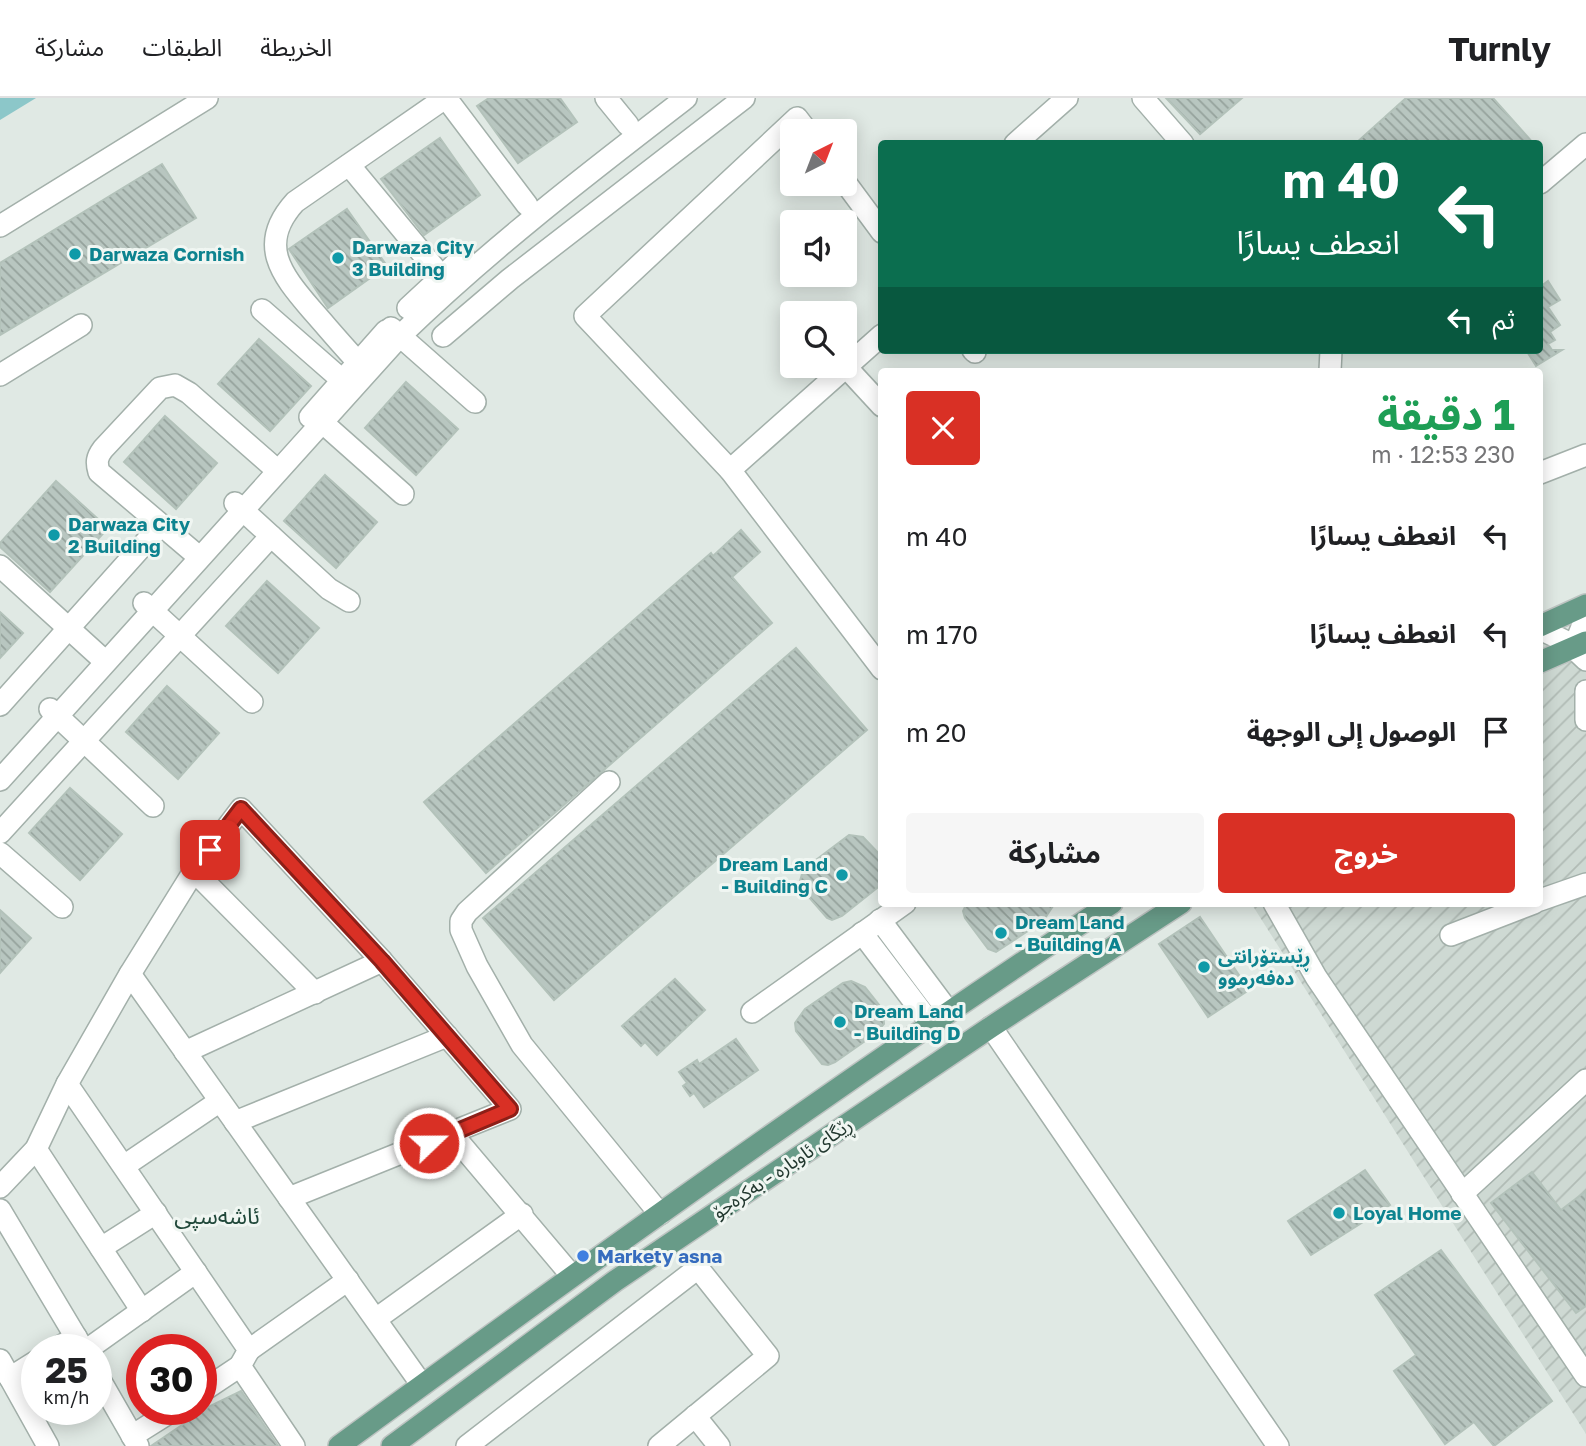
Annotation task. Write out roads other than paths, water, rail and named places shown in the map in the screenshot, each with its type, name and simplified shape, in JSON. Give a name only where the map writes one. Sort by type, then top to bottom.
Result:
[{"type":"main road","points":[[1543,626],[1586,605]]},
{"type":"main road","points":[[1543,661],[1582,649]]},
{"type":"main road","points":[[339,1446],[641,1227],[940,1017],[1106,907]]},
{"type":"main road","name":"ڕێگای ئاوبارە - بەکرەجۆ","points":[[392,1446],[654,1254],[1175,907]]},
{"type":"main road","points":[[641,1227],[636,1236],[638,1246],[645,1253],[654,1254]]},
{"type":"main road","points":[[600,1257],[611,1254],[618,1258],[621,1265],[615,1281]]},
{"type":"street","points":[[0,226],[207,98]]},
{"type":"street","points":[[358,362],[284,277],[279,267],[275,243],[281,220],[295,202],[445,98],[527,205]]},
{"type":"street","points":[[606,98],[628,125]]},
{"type":"street","points":[[443,336],[510,279],[744,98]]},
{"type":"street","points":[[1020,140],[1067,98]]},
{"type":"street","points":[[1143,98],[1180,140]]},
{"type":"street","points":[[1,766],[54,713],[240,507],[323,423],[441,276],[628,125],[676,99]]},
{"type":"street","points":[[676,99],[702,130]]},
{"type":"street","points":[[54,713],[99,654],[148,608],[192,551],[240,507],[270,464],[358,362],[676,99]]},
{"type":"street","points":[[780,134],[585,316],[730,470],[878,664]]},
{"type":"street","points":[[1543,180],[1586,144]]},
{"type":"street","points":[[349,165],[441,276]]},
{"type":"street","points":[[585,175],[609,202]]},
{"type":"street","points":[[855,196],[878,227]]},
{"type":"street","points":[[488,254],[510,279]]},
{"type":"street","points":[[262,310],[342,380]]},
{"type":"street","points":[[0,375],[81,325]]},
{"type":"street","points":[[395,331],[475,402]]},
{"type":"street","points":[[857,357],[878,339]]},
{"type":"street","points":[[730,470],[834,378]]},
{"type":"street","points":[[856,378],[878,403]]},
{"type":"street","points":[[192,551],[99,472],[98,456],[103,449],[160,388],[167,385],[183,388],[270,464]]},
{"type":"street","points":[[323,423],[403,494]]},
{"type":"street","points":[[1543,472],[1586,455]]},
{"type":"street","points":[[240,507],[329,589],[349,601]]},
{"type":"street","points":[[0,705],[161,525]]},
{"type":"street","points":[[0,833],[271,536]]},
{"type":"street","points":[[0,566],[99,654]]},
{"type":"street","points":[[148,608],[252,702]]},
{"type":"street","points":[[1543,629],[1582,649],[1586,617]]},
{"type":"street","points":[[1586,691],[1586,720]]},
{"type":"street","points":[[54,713],[153,806]]},
{"type":"street","points":[[609,782],[467,912],[461,921],[461,930],[477,967],[522,1045],[660,1214]]},
{"type":"street","points":[[0,1187],[36,1149],[67,1084],[130,974],[194,871],[241,809],[382,961],[510,1109],[289,1198]]},
{"type":"street","points":[[0,853],[62,907]]},
{"type":"street","points":[[194,871],[315,993]]},
{"type":"street","points":[[1543,900],[1586,884]]},
{"type":"street","points":[[752,1012],[899,907]]},
{"type":"street","points":[[1276,907],[1316,977],[1586,1376]]},
{"type":"street","points":[[1451,935],[1524,907]]},
{"type":"street","points":[[880,920],[940,1017]]},
{"type":"street","points":[[862,933],[940,1017]]},
{"type":"street","points":[[185,1052],[382,961]]},
{"type":"street","points":[[130,974],[422,1385]]},
{"type":"street","points":[[991,1027],[1278,1446]]},
{"type":"street","points":[[235,1122],[447,1036]]},
{"type":"street","points":[[1462,1195],[1586,1080]]},
{"type":"street","points":[[67,1084],[196,1272],[295,1446]]},
{"type":"street","points":[[124,1166],[220,1101]]},
{"type":"street","points":[[452,1134],[572,1276]]},
{"type":"street","points":[[36,1149],[142,1311]]},
{"type":"street","points":[[0,1210],[75,1334]]},
{"type":"street","points":[[101,1248],[156,1213]]},
{"type":"street","points":[[376,1319],[522,1214]]},
{"type":"street","points":[[467,1446],[698,1268],[768,1356],[659,1446]]},
{"type":"street","points":[[101,1334],[142,1311],[196,1272]]},
{"type":"street","points":[[217,1380],[348,1280]]},
{"type":"street","points":[[5,1369],[48,1446]]},
{"type":"street","points":[[112,1401],[135,1441],[154,1425]]},
{"type":"street","points":[[695,1416],[719,1446]]},
{"type":"water","points":[[0,98],[36,98],[0,120]]},
{"type":"place","name":"Darwaza Cornish","points":[[75,254]]},
{"type":"place","name":"Darwaza City 3 Building","points":[[338,258]]},
{"type":"place","name":"Darwaza City 2 Building","points":[[54,535]]},
{"type":"place","name":"Dream Land - Building C","points":[[842,875]]},
{"type":"place","name":"Dream Land - Building A","points":[[1001,933]]},
{"type":"place","name":"ڕێستۆرانتی دەفەرموو","points":[[1204,967]]},
{"type":"place","name":"Dream Land - Building D","points":[[840,1022]]},
{"type":"place","name":"Loyal Home","points":[[1339,1213]]},
{"type":"place","name":"Markety asna","points":[[583,1256]]},
{"type":"district","name":"ئاشەسپی","points":[[217,1216]]}]
